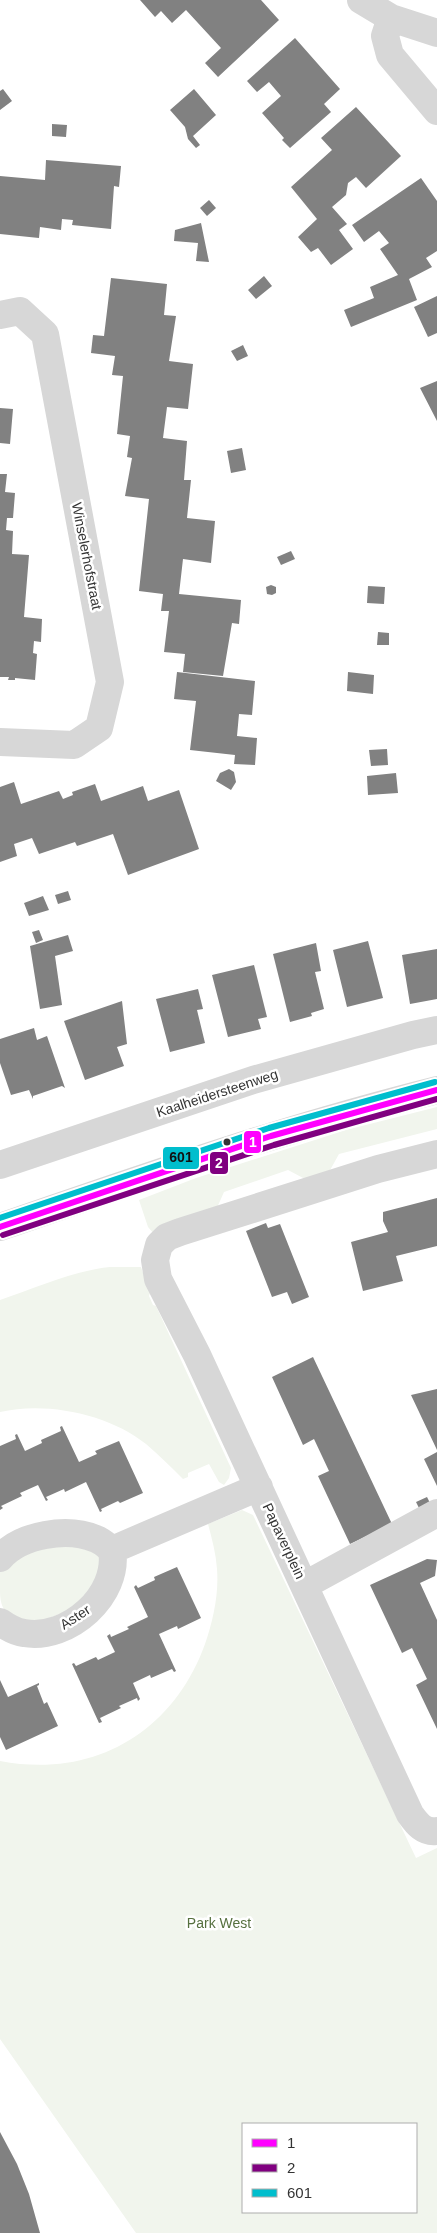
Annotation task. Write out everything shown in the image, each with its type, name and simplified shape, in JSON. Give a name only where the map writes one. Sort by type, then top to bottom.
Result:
[{"type":"street","points":[[361,0],[391,18],[437,33]]},
{"type":"street","points":[[391,18],[385,36],[390,55],[437,111]]},
{"type":"street","name":"Winselerhofstraat","points":[[0,315],[20,311],[45,334],[110,682],[99,728],[74,745],[0,742]]},
{"type":"street","name":"Kaalheidersteenweg","points":[[0,1165],[253,1080],[437,1030]]},
{"type":"street","points":[[0,1227],[227,1149],[380,1104],[437,1090]]},
{"type":"street","name":"Papaverplein","points":[[432,1831],[417,1824],[410,1814],[305,1585],[197,1355],[158,1278],[155,1268],[156,1251],[167,1237],[378,1169],[437,1154]]},
{"type":"street","points":[[0,1558],[4,1553],[24,1542],[65,1534],[76,1534],[98,1539],[112,1550],[259,1487]]},
{"type":"street","name":"Papaverplein","points":[[305,1585],[437,1513]]},
{"type":"street","name":"Aster","points":[[0,1622],[15,1630],[34,1634],[52,1631],[81,1616],[101,1597],[107,1588],[112,1577],[114,1563],[112,1550]]},
{"type":"green space","points":[[437,1107],[437,1129],[339,1154],[329,1172],[305,1179],[288,1170],[224,1192],[216,1210],[154,1234],[148,1227],[139,1200],[196,1178],[346,1130]]},
{"type":"green space","points":[[110,1267],[141,1267],[153,1305],[156,1306],[231,1468],[229,1478],[224,1485],[219,1482],[209,1464],[188,1473],[188,1477],[183,1479],[146,1444],[114,1425],[96,1418],[57,1409],[18,1409],[0,1412],[0,1300],[68,1276]]},
{"type":"green space","name":"Park West","points":[[242,1510],[253,1515],[416,1858],[437,1848],[437,2233],[136,2233],[0,2039],[0,1761],[34,1765],[67,1763],[97,1755],[125,1743],[151,1725],[173,1702],[191,1675],[205,1644],[215,1607],[217,1569],[208,1524]]},
{"type":"green space","points":[[64,1541],[98,1552],[102,1575],[72,1609],[34,1624],[14,1617],[5,1611],[2,1606],[0,1591],[0,1572],[4,1566],[10,1560],[28,1552]]},
{"type":"building","points":[[140,0],[261,0],[279,20],[218,77],[205,63],[221,48],[186,10],[172,23],[161,11],[155,17]]},
{"type":"building","points":[[295,38],[340,89],[324,104],[331,112],[290,148],[282,140],[284,138],[262,113],[281,96],[269,82],[257,92],[247,81]]},
{"type":"building","points":[[3,89],[12,101],[0,110],[0,91]]},
{"type":"building","points":[[194,89],[216,115],[193,136],[200,145],[196,148],[188,139],[185,127],[170,110]]},
{"type":"building","points":[[356,107],[401,156],[366,188],[356,177],[348,183],[346,195],[332,207],[347,224],[339,230],[353,249],[331,265],[318,248],[311,252],[298,237],[317,219],[291,187],[332,150],[321,138]]},
{"type":"building","points":[[52,124],[67,125],[66,137],[52,136]]},
{"type":"building","points":[[46,160],[121,166],[119,187],[114,186],[111,229],[72,225],[73,220],[62,219],[61,230],[40,227],[39,238],[0,234],[0,176],[45,180]]},
{"type":"building","points":[[421,178],[437,201],[437,251],[426,258],[432,267],[409,279],[417,300],[351,327],[344,310],[374,298],[370,287],[398,275],[380,249],[389,243],[379,231],[364,242],[352,225]]},
{"type":"building","points":[[209,200],[216,208],[207,216],[200,208]]},
{"type":"building","points":[[201,223],[209,262],[196,261],[198,243],[174,241],[175,230]]},
{"type":"building","points":[[264,276],[272,286],[256,299],[248,290]]},
{"type":"building","points":[[111,278],[167,284],[164,315],[176,316],[169,361],[193,364],[188,409],[167,407],[163,438],[187,441],[184,480],[191,480],[187,518],[215,521],[211,563],[183,559],[179,594],[241,600],[239,624],[232,623],[223,676],[183,672],[185,654],[164,652],[169,611],[161,611],[163,594],[139,591],[149,499],[125,496],[132,458],[127,457],[130,436],[117,434],[123,376],[112,375],[115,356],[91,353],[93,335],[104,336]]},
{"type":"building","points":[[437,296],[437,333],[428,337],[414,307]]},
{"type":"building","points":[[243,345],[248,356],[237,361],[231,351]]},
{"type":"building","points":[[437,381],[437,421],[420,388]]},
{"type":"building","points":[[0,408],[13,409],[10,444],[0,443]]},
{"type":"building","points":[[242,448],[246,470],[231,473],[227,451]]},
{"type":"building","points":[[0,474],[7,474],[5,492],[15,493],[13,518],[7,518],[6,530],[13,531],[12,554],[29,555],[24,617],[42,619],[41,642],[34,641],[33,653],[37,654],[35,680],[15,678],[15,680],[8,680],[9,677],[0,677]]},
{"type":"building","points":[[291,551],[295,559],[281,565],[277,557]]},
{"type":"building","points":[[271,585],[276,587],[276,593],[272,595],[267,594],[266,587]]},
{"type":"building","points":[[368,586],[385,587],[384,604],[367,603]]},
{"type":"building","points":[[378,632],[389,633],[389,645],[377,645]]},
{"type":"building","points":[[177,672],[255,681],[252,715],[239,714],[237,736],[257,738],[255,765],[234,764],[235,755],[190,750],[196,701],[174,699]]},
{"type":"building","points":[[348,672],[374,675],[373,694],[347,691]]},
{"type":"building","points":[[387,749],[388,765],[371,766],[369,750]]},
{"type":"building","points":[[229,769],[234,772],[236,782],[231,790],[216,781],[220,773]]},
{"type":"building","points":[[396,773],[398,793],[368,795],[367,776]]},
{"type":"building","points":[[14,782],[21,804],[59,791],[63,799],[73,795],[72,792],[95,784],[101,801],[143,786],[148,801],[179,790],[199,849],[128,875],[113,834],[77,846],[75,842],[39,854],[32,838],[14,844],[17,856],[0,862],[0,787]]},
{"type":"building","points":[[68,891],[71,900],[58,904],[55,895]]},
{"type":"building","points":[[43,896],[49,910],[29,916],[24,903]]},
{"type":"building","points":[[39,930],[43,940],[36,943],[32,932]]},
{"type":"building","points":[[68,935],[73,951],[55,956],[62,1005],[40,1009],[30,946]]},
{"type":"building","points":[[368,941],[383,998],[347,1007],[333,950]]},
{"type":"building","points":[[316,943],[321,971],[315,972],[324,1009],[311,1013],[312,1016],[290,1022],[273,954]]},
{"type":"building","points":[[437,949],[437,999],[410,1004],[402,955]]},
{"type":"building","points":[[254,965],[267,1017],[258,1019],[261,1029],[228,1037],[212,975]]},
{"type":"building","points":[[198,989],[203,1009],[197,1010],[205,1043],[170,1052],[156,999]]},
{"type":"building","points":[[122,1001],[127,1044],[117,1047],[124,1066],[85,1080],[64,1021]]},
{"type":"building","points":[[34,1028],[37,1040],[47,1036],[65,1088],[62,1086],[33,1096],[33,1099],[29,1090],[11,1095],[0,1063],[0,1039]]},
{"type":"building","points":[[437,1198],[437,1246],[396,1256],[403,1281],[363,1291],[351,1242],[388,1232],[383,1221],[383,1212]]},
{"type":"building","points":[[266,1223],[268,1228],[280,1224],[309,1297],[292,1304],[287,1292],[272,1297],[246,1231]]},
{"type":"building","points":[[313,1357],[392,1524],[350,1544],[318,1476],[329,1471],[314,1439],[303,1445],[272,1377]]},
{"type":"building","points":[[437,1389],[437,1450],[411,1395]]},
{"type":"building","points":[[62,1426],[79,1462],[97,1454],[95,1451],[119,1441],[143,1493],[120,1503],[118,1501],[101,1509],[102,1511],[100,1512],[86,1482],[65,1492],[64,1489],[46,1497],[48,1500],[46,1501],[38,1485],[20,1493],[22,1496],[1,1506],[3,1508],[0,1510],[0,1446],[16,1439],[15,1435],[17,1434],[25,1451],[42,1443],[41,1440],[61,1431],[60,1427]]},
{"type":"building","points":[[437,1452],[437,1486],[424,1459]]},
{"type":"building","points":[[427,1497],[431,1505],[420,1510],[416,1502]]},
{"type":"building","points":[[427,1559],[437,1560],[435,1576],[420,1583],[437,1620],[437,1729],[416,1685],[427,1679],[412,1648],[402,1653],[370,1585]]},
{"type":"building","points":[[177,1567],[201,1618],[178,1629],[177,1626],[159,1634],[176,1671],[174,1672],[172,1669],[151,1678],[150,1675],[133,1683],[140,1699],[138,1701],[137,1698],[119,1706],[121,1708],[100,1718],[102,1722],[99,1723],[72,1664],[74,1663],[76,1666],[96,1657],[98,1660],[115,1652],[107,1636],[110,1634],[111,1637],[129,1629],[127,1627],[148,1617],[134,1587],[136,1585],[138,1588],[155,1580],[154,1577]]},
{"type":"building","points":[[0,1680],[8,1697],[39,1683],[37,1686],[44,1704],[47,1702],[58,1726],[6,1750],[0,1737]]},
{"type":"building","points":[[0,2132],[17,2164],[29,2194],[40,2233],[0,2233]]},
{"type":"transit line","name":"601","points":[[0,1218],[269,1128],[435,1082]]},
{"type":"transit line","name":"1","points":[[0,1227],[271,1136],[437,1090]]},
{"type":"transit line","name":"2","points":[[3,1235],[274,1145],[437,1099]]}]
